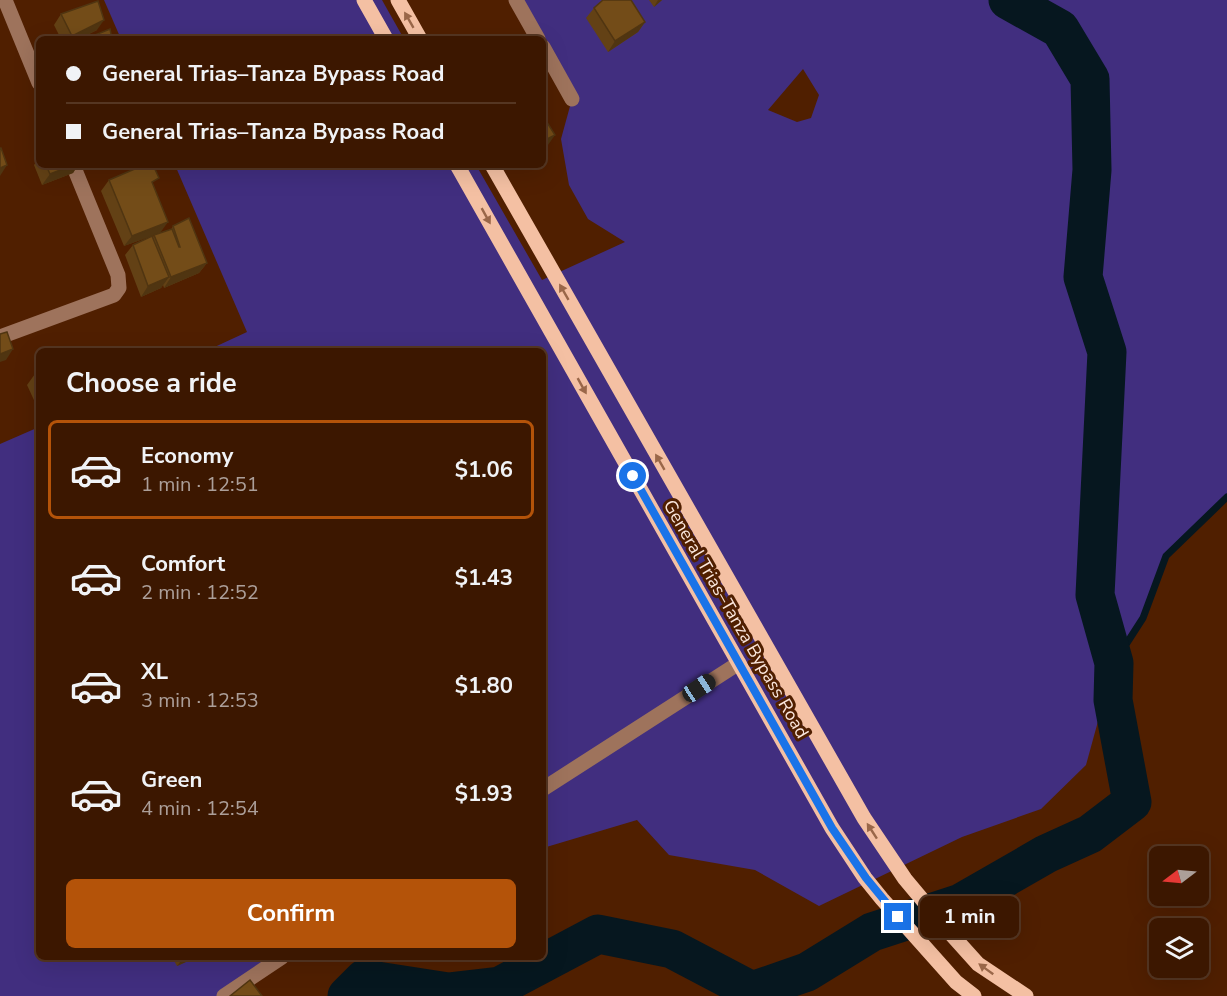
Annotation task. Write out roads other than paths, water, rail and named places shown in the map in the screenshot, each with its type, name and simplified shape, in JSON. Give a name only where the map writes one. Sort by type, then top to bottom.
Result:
[{"type":"main road","points":[[364,0],[384,36]]},
{"type":"main road","points":[[398,0],[418,36]]},
{"type":"main road","name":"General Trias–Tanza Bypass Road","points":[[459,168],[832,828],[882,899],[956,982],[974,996]]},
{"type":"main road","name":"General Trias–Tanza Bypass Road","points":[[494,168],[845,787],[884,850],[905,879],[978,964],[1026,996]]},
{"type":"street","points":[[5,0],[36,76]]},
{"type":"street","points":[[516,0],[536,36]]},
{"type":"street","points":[[546,52],[572,99]]},
{"type":"street","points":[[0,337],[114,295],[119,288],[118,275],[74,168]]},
{"type":"street","points":[[546,787],[739,663]]},
{"type":"street","points":[[224,996],[278,960]]},
{"type":"waterway","points":[[347,996],[364,979],[448,992],[500,986],[598,934],[672,949],[752,991],[807,972],[872,932],[961,903],[1046,854],[1090,834],[1132,802],[1113,700],[1114,663],[1095,595],[1107,352],[1083,277],[1092,170],[1090,79],[1060,29],[1008,0]]},
{"type":"waterway","points":[[1114,663],[1143,618],[1166,556],[1227,497]]}]
